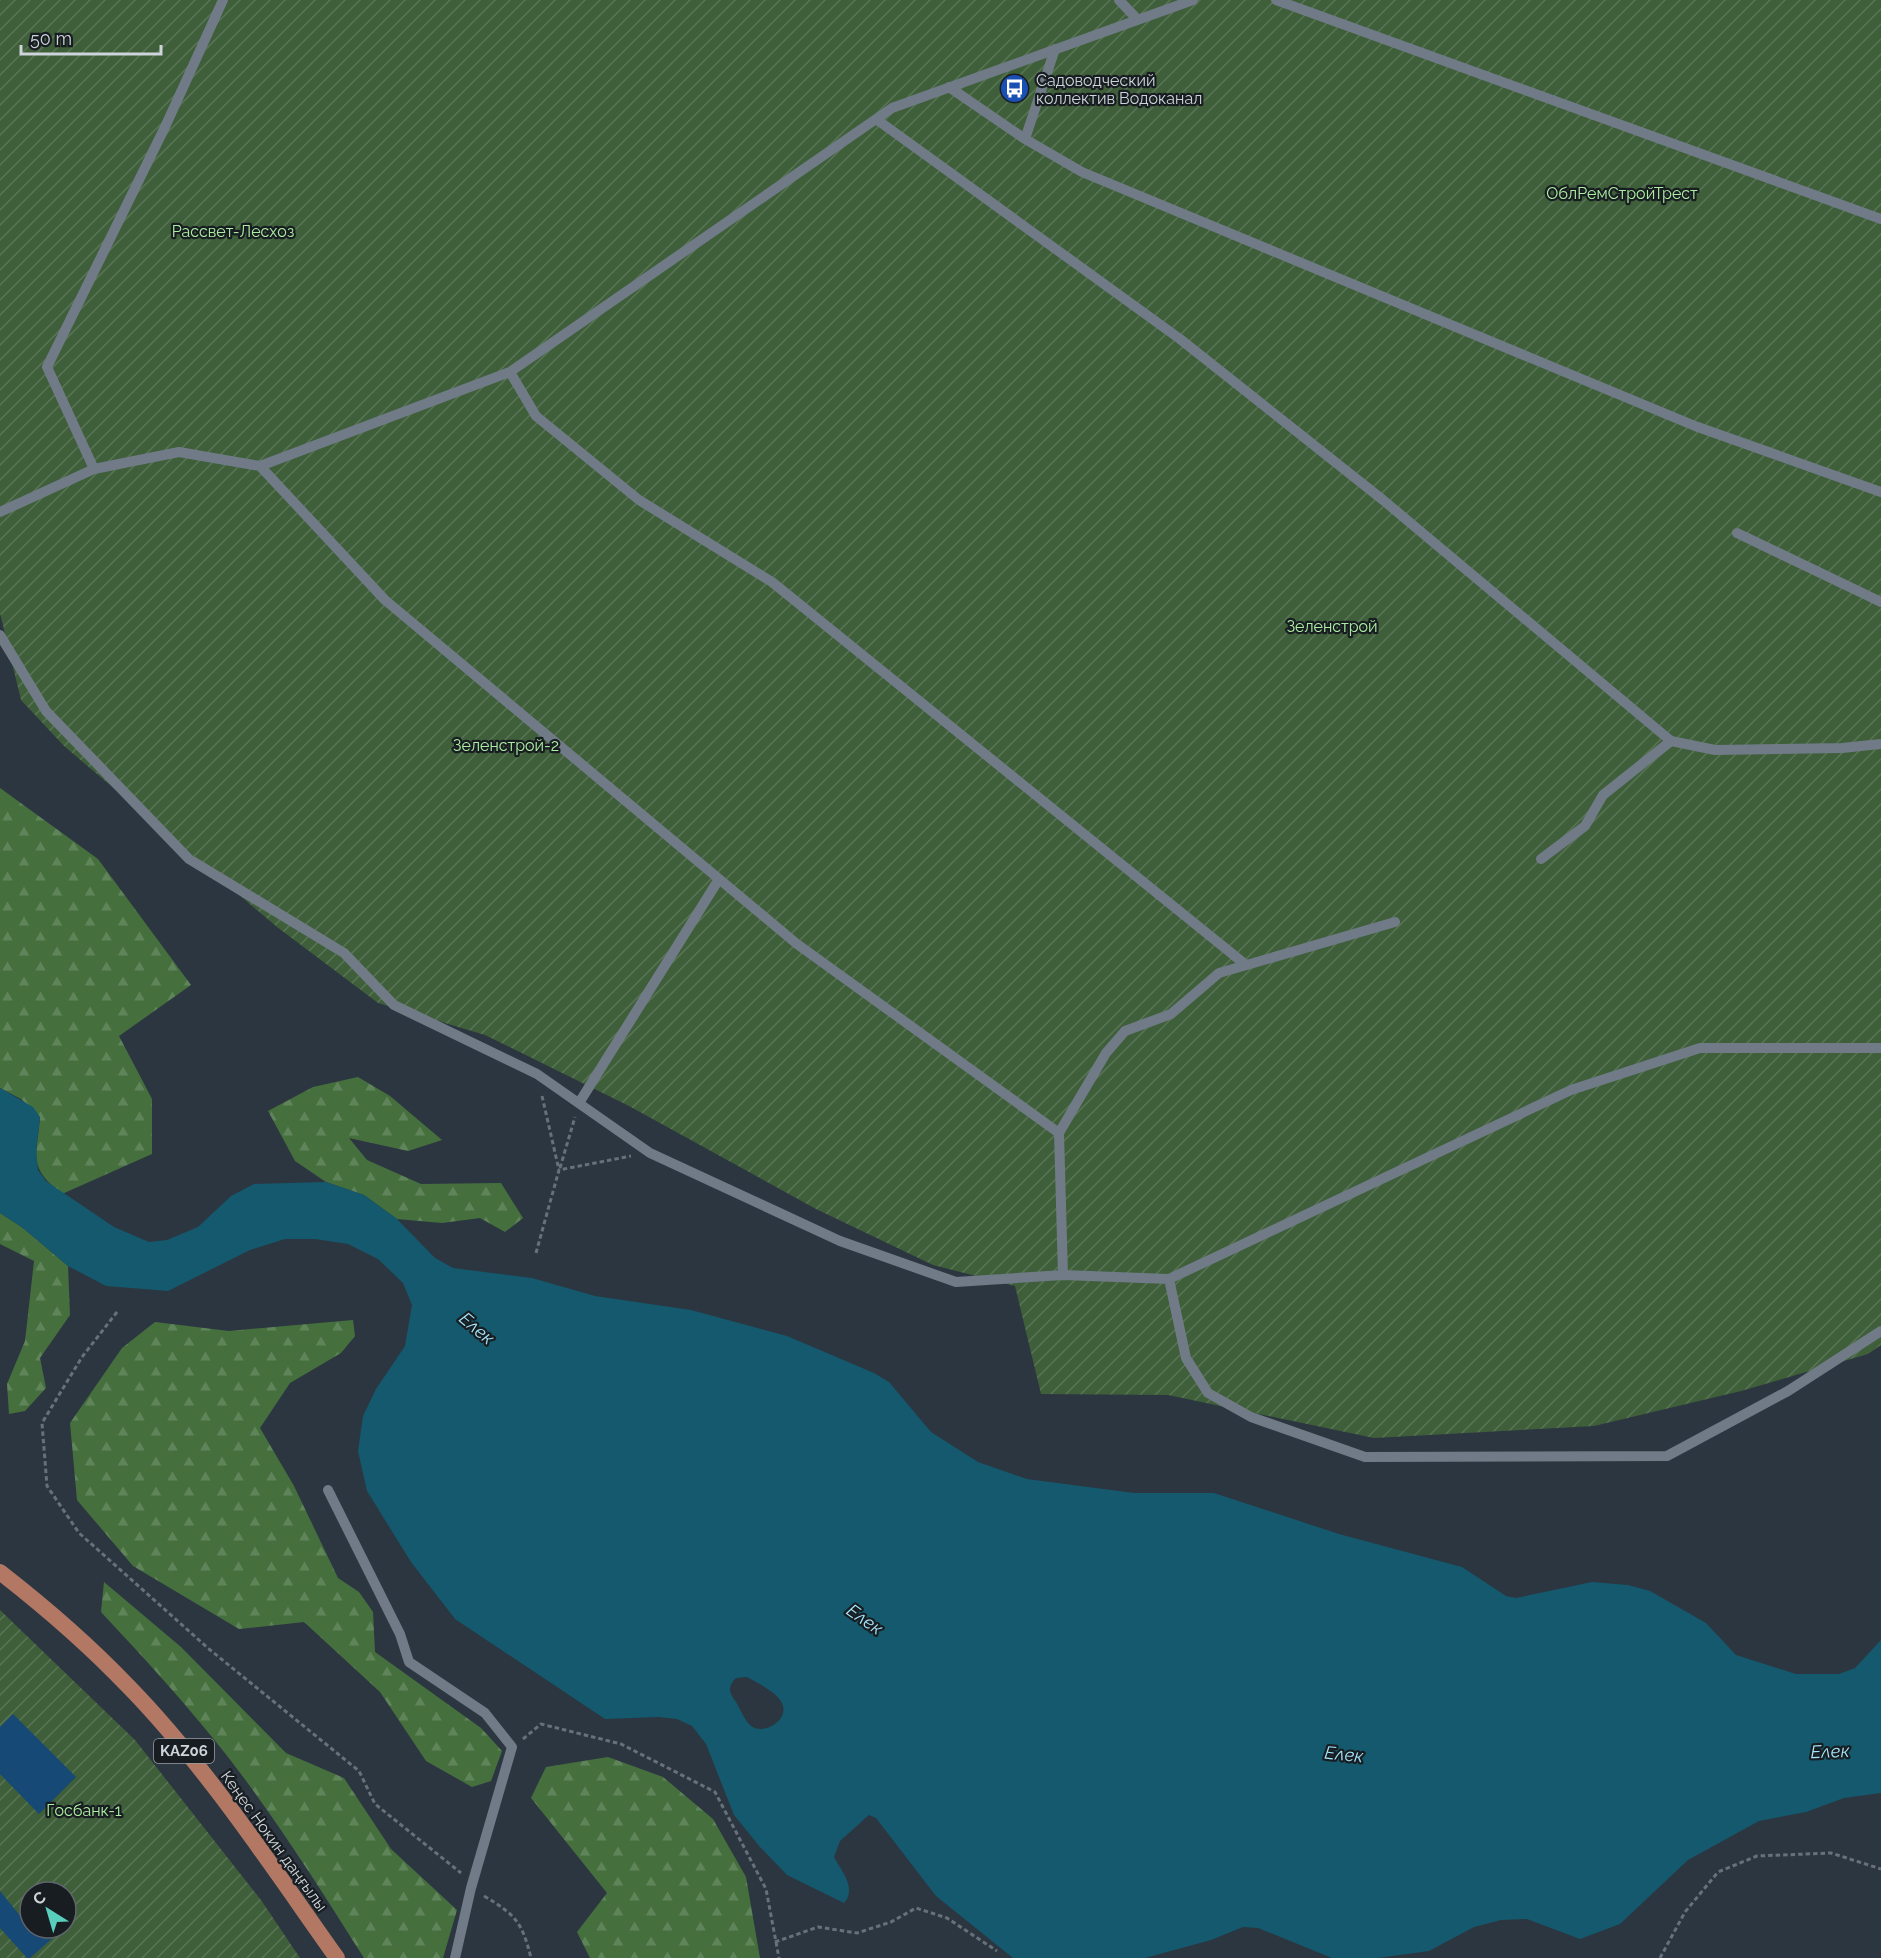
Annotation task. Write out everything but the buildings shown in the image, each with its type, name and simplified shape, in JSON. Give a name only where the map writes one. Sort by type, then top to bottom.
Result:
[{"type":"highway","name":"Кеңес Нокин даңғылы","points":[[0,1572],[47,1609],[130,1687],[204,1775],[337,1958]]},
{"type":"lane","points":[[94,469],[47,367],[165,127],[223,0]]},
{"type":"lane","points":[[1119,0],[1137,19]]},
{"type":"lane","points":[[0,512],[94,469],[179,452],[260,466],[510,372],[892,108],[1193,0]]},
{"type":"lane","points":[[1276,0],[1881,219]]},
{"type":"lane","points":[[1025,139],[1055,49]]},
{"type":"lane","points":[[949,87],[1025,139],[1082,172],[1651,408],[1881,492]]},
{"type":"lane","points":[[876,119],[1180,339],[1383,500],[1671,741],[1715,750],[1842,748],[1881,744]]},
{"type":"lane","points":[[510,372],[536,416],[639,500],[772,582],[1246,965]]},
{"type":"lane","points":[[260,466],[385,600],[796,944],[1059,1133]]},
{"type":"lane","points":[[1737,533],[1881,602]]},
{"type":"lane","points":[[0,635],[46,711],[189,859],[344,952],[394,1005],[537,1074],[650,1153],[840,1241],[956,1282],[1063,1275],[1169,1279],[1571,1090],[1700,1048],[1881,1048]]},
{"type":"lane","points":[[1541,859],[1585,826],[1603,795],[1671,741]]},
{"type":"lane","points":[[579,1103],[719,879]]},
{"type":"lane","points":[[1063,1275],[1059,1133],[1106,1053],[1125,1031],[1171,1014],[1219,973],[1395,922]]},
{"type":"lane","points":[[1169,1279],[1186,1358],[1208,1393],[1251,1418],[1365,1457],[1667,1456],[1788,1391],[1881,1331]]},
{"type":"lane","points":[[328,1490],[400,1634],[409,1662],[485,1713],[512,1747],[471,1888],[454,1958]]},
{"type":"path","points":[[537,1074],[560,1170]]},
{"type":"path","points":[[536,1253],[579,1103]]},
{"type":"path","points":[[560,1170],[650,1153]]},
{"type":"path","points":[[117,1312],[82,1357],[42,1423],[47,1486],[79,1533],[209,1649],[359,1771],[375,1804],[459,1870],[471,1888],[505,1909],[523,1928],[531,1958]]},
{"type":"path","points":[[512,1747],[541,1724],[621,1744],[715,1792],[766,1889],[779,1958]]},
{"type":"path","points":[[1660,1958],[1685,1912],[1718,1872],[1757,1856],[1831,1853],[1881,1869]]},
{"type":"path","points":[[776,1942],[818,1927],[857,1933],[891,1922],[916,1908],[947,1918],[997,1951]]},
{"type":"green space","points":[[0,0],[1881,0],[1881,1345],[1868,1354],[1741,1391],[1594,1426],[1374,1438],[1168,1395],[1041,1394],[1015,1286],[933,1265],[816,1209],[629,1106],[485,1035],[378,1003],[277,927],[64,746],[21,700],[0,613]]},
{"type":"green space","points":[[0,788],[98,859],[191,985],[119,1036],[152,1099],[152,1154],[62,1194],[43,1176],[39,1168],[36,1152],[40,1117],[21,1099],[0,1088]]},
{"type":"green space","points":[[358,1077],[390,1096],[442,1140],[408,1151],[349,1138],[367,1160],[421,1184],[501,1183],[523,1218],[505,1232],[480,1218],[442,1223],[397,1219],[364,1195],[326,1182],[295,1161],[268,1111],[313,1087]]},
{"type":"green space","points":[[0,1213],[23,1228],[68,1266],[70,1315],[40,1358],[46,1388],[25,1411],[9,1414],[7,1384],[25,1341],[34,1261],[0,1244]]},
{"type":"green space","points":[[353,1320],[355,1336],[341,1353],[290,1383],[260,1428],[294,1486],[338,1578],[359,1592],[373,1612],[375,1652],[481,1728],[502,1751],[491,1781],[472,1787],[426,1761],[380,1692],[304,1622],[239,1629],[133,1566],[77,1500],[70,1423],[122,1348],[155,1322],[229,1331]]},
{"type":"green space","points":[[104,1582],[181,1647],[286,1753],[344,1778],[391,1849],[457,1910],[443,1958],[364,1958],[281,1830],[228,1757],[166,1683],[101,1612]]},
{"type":"green space","name":"Госбанк-1","points":[[0,1610],[135,1740],[261,1900],[300,1958],[0,1958]]},
{"type":"green space","points":[[608,1757],[663,1777],[713,1819],[746,1877],[760,1958],[590,1958],[577,1932],[607,1893],[531,1798],[546,1767]]},
{"type":"water","name":"Елек","points":[[0,1088],[33,1107],[40,1117],[36,1152],[38,1170],[46,1181],[114,1227],[149,1242],[167,1240],[198,1227],[231,1196],[254,1184],[326,1182],[364,1195],[397,1219],[435,1258],[453,1268],[532,1278],[595,1296],[691,1310],[787,1336],[874,1373],[889,1382],[931,1432],[978,1462],[1027,1479],[1134,1493],[1214,1493],[1339,1534],[1462,1567],[1506,1596],[1516,1598],[1592,1582],[1628,1585],[1650,1591],[1706,1623],[1736,1655],[1796,1674],[1839,1674],[1855,1668],[1881,1640],[1881,1793],[1844,1798],[1806,1812],[1759,1821],[1688,1860],[1620,1924],[1580,1939],[1527,1919],[1501,1920],[1474,1927],[1429,1951],[1378,1958],[1332,1958],[1258,1928],[1243,1927],[1211,1940],[1145,1958],[1013,1958],[936,1896],[876,1818],[869,1815],[840,1841],[834,1857],[849,1886],[848,1897],[844,1903],[787,1875],[760,1847],[734,1815],[706,1744],[692,1726],[677,1719],[659,1717],[605,1719],[455,1619],[411,1562],[367,1491],[358,1451],[363,1416],[376,1389],[405,1346],[412,1305],[403,1283],[378,1259],[348,1244],[315,1239],[285,1239],[250,1250],[168,1291],[106,1286],[68,1266],[23,1228],[0,1213]],"holes":[[[747,1677],[778,1697],[783,1706],[778,1722],[767,1728],[751,1726],[731,1693],[730,1687],[736,1678]]]},
{"type":"place","name":"Садоводческий коллектив Водоканал","points":[[1015,89]]},
{"type":"park label","name":"ОблРемСтройТрест","points":[[1622,193]]},
{"type":"park label","name":"Рассвет-Лесхоз","points":[[233,231]]},
{"type":"park label","name":"Зеленстрой","points":[[1332,626]]},
{"type":"park label","name":"Зеленстрой-2","points":[[506,745]]}]
